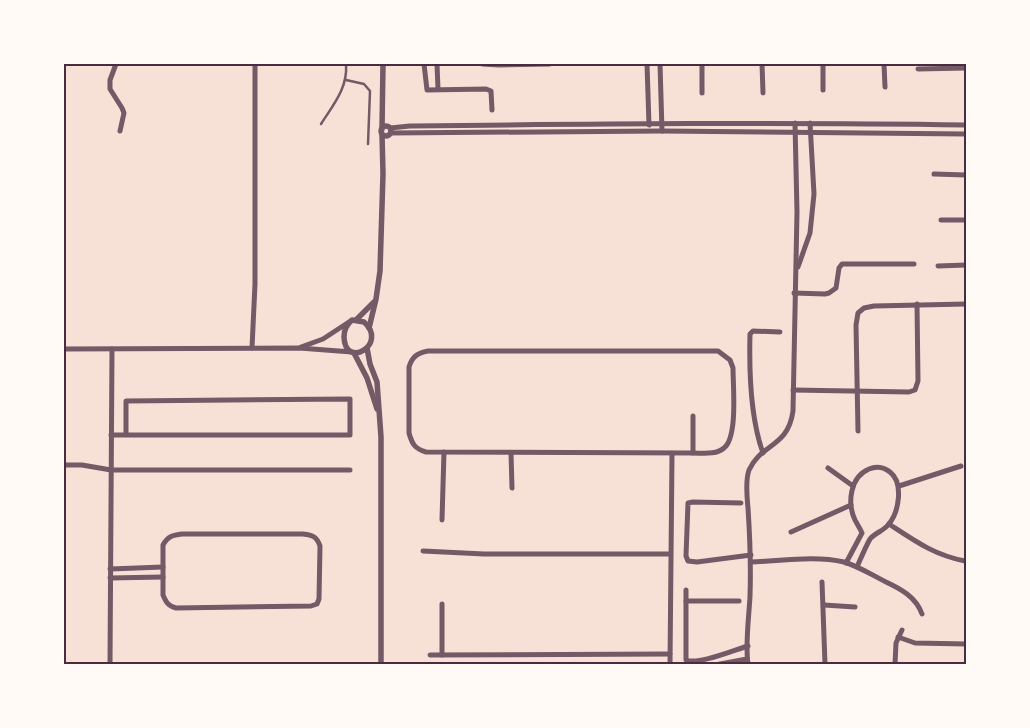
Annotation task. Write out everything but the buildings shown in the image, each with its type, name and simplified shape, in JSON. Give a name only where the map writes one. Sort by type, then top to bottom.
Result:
[{"type":"street","points":[[116,64],[110,80],[110,90],[124,113],[120,131]]},
{"type":"street","points":[[252,348],[255,284],[255,64]]},
{"type":"street","points":[[369,328],[380,271],[383,148],[386,131],[383,114],[383,64]]},
{"type":"street","points":[[424,64],[428,90],[486,89],[492,95],[492,110]]},
{"type":"street","points":[[437,64],[438,89]]},
{"type":"street","points":[[482,64],[550,64]]},
{"type":"street","points":[[647,64],[649,131]]},
{"type":"street","points":[[660,64],[662,131]]},
{"type":"street","points":[[702,64],[702,93]]},
{"type":"street","points":[[762,64],[762,93]]},
{"type":"street","points":[[823,64],[823,90]]},
{"type":"street","points":[[884,64],[885,87]]},
{"type":"street","points":[[918,69],[966,68]]},
{"type":"street","points":[[386,131],[410,126],[648,123],[810,123],[966,126]]},
{"type":"street","points":[[720,664],[748,662],[751,555],[747,498],[748,474],[755,461],[786,435],[793,411],[794,293],[796,270],[795,123]]},
{"type":"street","points":[[796,270],[802,259],[810,233],[814,194],[810,123]]},
{"type":"street","points":[[386,131],[966,134]]},
{"type":"street","points":[[934,174],[966,175]]},
{"type":"street","points":[[941,220],[966,220]]},
{"type":"street","points":[[794,293],[830,293],[836,288],[839,268],[842,264],[914,264]]},
{"type":"street","points":[[938,266],[966,265]]},
{"type":"street","points":[[376,299],[344,330],[344,335],[346,346],[353,352],[367,378],[378,414]]},
{"type":"street","points":[[793,390],[858,392],[910,392],[915,390],[918,381],[917,304]]},
{"type":"street","points":[[858,432],[856,325],[858,313],[864,308],[874,306],[966,304]]},
{"type":"street","points":[[298,348],[323,339],[353,320],[364,322],[369,328],[371,336],[367,348],[370,364],[377,382],[382,493],[381,664]]},
{"type":"street","points":[[763,453],[756,430],[750,334],[753,331],[780,332]]},
{"type":"street","points":[[64,349],[298,348],[361,352],[367,348]]},
{"type":"street","points":[[110,664],[112,349]]},
{"type":"street","points":[[428,351],[718,352],[730,360],[733,368],[732,431],[729,443],[724,449],[716,453],[444,452],[426,452],[417,449],[411,442],[409,433],[409,367],[410,361],[414,356],[421,353],[428,351]]},
{"type":"street","points":[[111,435],[350,435],[350,399],[126,401],[126,434]]},
{"type":"street","points":[[693,416],[693,453]]},
{"type":"street","points":[[442,520],[444,452]]},
{"type":"street","points":[[511,452],[512,488]]},
{"type":"street","points":[[670,664],[672,454]]},
{"type":"street","points":[[64,464],[111,470],[350,470]]},
{"type":"street","points":[[898,486],[961,466]]},
{"type":"street","points":[[846,563],[862,533],[855,520],[851,505],[851,493],[859,476],[874,467],[882,468],[892,473],[898,481],[896,506],[889,524],[871,538],[857,567]]},
{"type":"street","points":[[828,468],[854,486]]},
{"type":"street","points":[[741,503],[688,503],[687,559],[697,562],[751,555]]},
{"type":"street","points":[[791,532],[851,505]]},
{"type":"street","points":[[889,524],[937,554],[946,558],[965,561]]},
{"type":"street","points":[[303,534],[313,535],[318,539],[320,546],[319,599],[317,604],[311,606],[176,608],[166,602],[163,595],[162,577],[163,545],[166,538],[171,535],[303,534]]},
{"type":"street","points":[[423,551],[484,554],[670,554]]},
{"type":"street","points":[[853,551],[862,556]]},
{"type":"street","points":[[751,562],[810,560],[846,563],[891,584],[911,597],[917,603],[922,614]]},
{"type":"street","points":[[110,568],[162,567]]},
{"type":"street","points":[[110,578],[162,577]]},
{"type":"street","points":[[822,582],[825,664]]},
{"type":"street","points":[[686,590],[686,660],[699,661],[748,646]]},
{"type":"street","points":[[686,601],[739,602]]},
{"type":"street","points":[[442,604],[442,655]]},
{"type":"street","points":[[824,605],[855,607]]},
{"type":"street","points":[[895,664],[898,637],[902,630]]},
{"type":"street","points":[[898,637],[915,643],[966,644]]},
{"type":"street","points":[[430,655],[670,654]]},
{"type":"lane","points":[[320,124],[340,95],[346,80],[346,64]]},
{"type":"lane","points":[[346,80],[364,84],[370,91],[368,144]]}]
